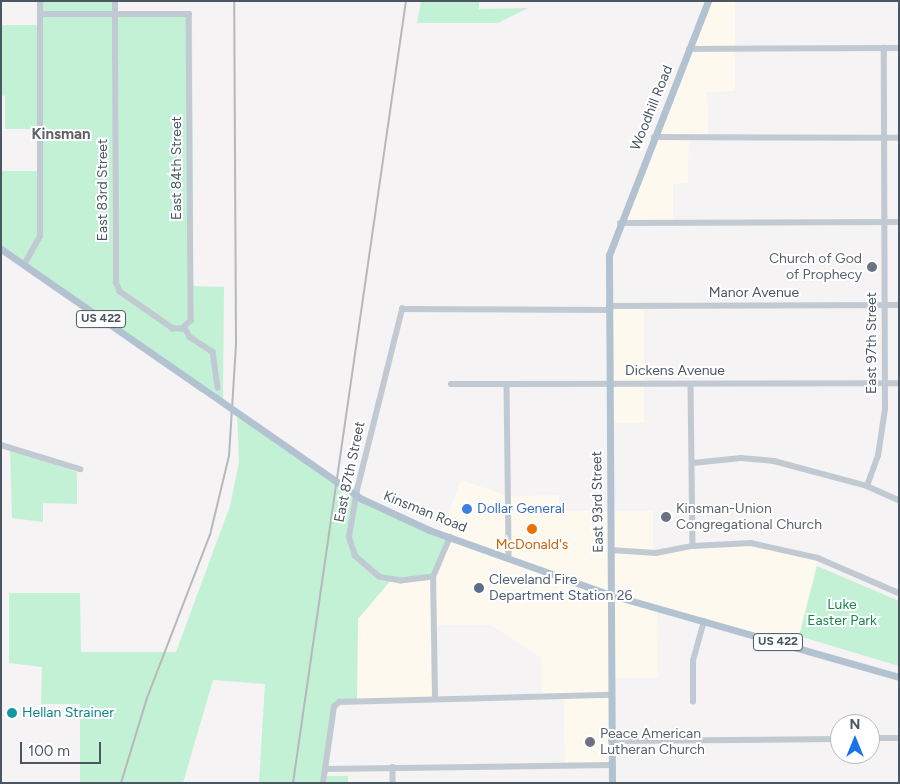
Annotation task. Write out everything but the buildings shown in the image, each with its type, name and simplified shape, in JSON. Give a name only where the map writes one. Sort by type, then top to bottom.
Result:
[{"type":"main road","name":"Woodhill Road","points":[[620,223],[708,1]]},
{"type":"main road","name":"East 93rd Street","points":[[612,783],[609,255],[620,223]]},
{"type":"main road","name":"Kinsman Road","points":[[1,249],[362,499],[394,516],[611,595],[899,677]]},
{"type":"street","points":[[24,265],[40,236],[40,1]]},
{"type":"street","name":"East 83rd Street","points":[[115,1],[116,283],[120,292],[173,329],[185,328]]},
{"type":"street","points":[[40,14],[115,14]]},
{"type":"street","name":"East 84th Street","points":[[115,14],[189,14],[190,321],[185,328]]},
{"type":"street","name":"East 97th Street","points":[[867,486],[884,428],[884,48]]},
{"type":"street","points":[[689,49],[899,48]]},
{"type":"street","points":[[654,137],[899,138]]},
{"type":"street","points":[[620,223],[899,222]]},
{"type":"street","name":"Manor Avenue","points":[[402,309],[899,305]]},
{"type":"street","name":"East 87th Street","points":[[402,309],[356,490],[349,537],[355,556],[379,577],[400,581],[433,577]]},
{"type":"street","points":[[185,328],[190,337],[213,352],[218,388]]},
{"type":"street","name":"Dickens Avenue","points":[[450,384],[899,382]]},
{"type":"street","points":[[507,384],[509,558]]},
{"type":"street","points":[[691,384],[693,546]]},
{"type":"street","points":[[1,445],[80,469]]},
{"type":"street","points":[[692,463],[741,458],[774,461],[867,486],[899,500]]},
{"type":"street","points":[[435,698],[433,577],[450,537]]},
{"type":"street","points":[[611,550],[656,554],[693,546],[751,543],[786,549],[854,571],[899,593]]},
{"type":"street","points":[[692,702],[693,661],[704,620]]},
{"type":"street","points":[[323,783],[334,707],[339,702],[435,698],[611,695]]},
{"type":"street","points":[[880,738],[899,738]]},
{"type":"street","points":[[611,742],[830,739]]},
{"type":"street","points":[[325,769],[611,766]]},
{"type":"street","points":[[392,768],[392,783]]},
{"type":"shaded area","points":[[708,1],[735,1],[735,91],[707,92],[708,137],[689,138],[688,183],[673,184],[673,223],[620,223]]},
{"type":"shaded area","points":[[609,306],[644,306],[644,423],[609,423]]},
{"type":"shaded area","points":[[461,480],[508,496],[559,495],[559,511],[653,511],[653,553],[693,546],[751,543],[818,558],[797,647],[657,608],[658,678],[611,678],[611,765],[565,766],[564,696],[542,696],[541,658],[491,625],[435,625],[435,698],[357,700],[358,619],[391,580],[440,534]]},
{"type":"green space","points":[[40,1],[115,1],[115,14],[192,14],[193,286],[224,287],[223,404],[1,249],[1,171],[40,171],[40,129],[5,129],[5,96],[1,95],[1,25],[40,25]]},
{"type":"green space","points":[[421,1],[479,1],[479,9],[528,8],[498,23],[417,23]]},
{"type":"green space","points":[[237,413],[362,499],[450,537],[433,577],[391,580],[358,619],[357,700],[347,700],[334,707],[323,783],[259,783],[265,684],[213,680],[183,783],[80,783],[80,704],[41,704],[42,667],[9,663],[9,593],[80,593],[81,652],[176,652],[230,506],[239,462]]},
{"type":"green space","points":[[10,450],[77,472],[77,504],[43,503],[43,522],[12,518]]},
{"type":"green space","name":"Luke Easter Park","points":[[817,566],[899,601],[899,666],[799,636]]},
{"type":"green space","points":[[327,776],[348,776],[348,783],[327,783]]},
{"type":"railway","points":[[121,783],[147,698],[210,535],[229,456],[236,344],[234,1]]},
{"type":"railway","points":[[293,783],[406,1]]},
{"type":"place","name":"Church of God of Prophecy","points":[[872,267]]},
{"type":"place","name":"Dollar General","points":[[467,509]]},
{"type":"place","name":"Kinsman-Union Congregational Church","points":[[666,517]]},
{"type":"place","name":"McDonald's","points":[[532,529]]},
{"type":"place","name":"Cleveland Fire Department Station 26","points":[[479,588]]},
{"type":"place","name":"Hellan Strainer","points":[[12,713]]},
{"type":"place","name":"Peace American Lutheran Church","points":[[590,742]]},
{"type":"district","name":"Kinsman","points":[[61,135]]}]
